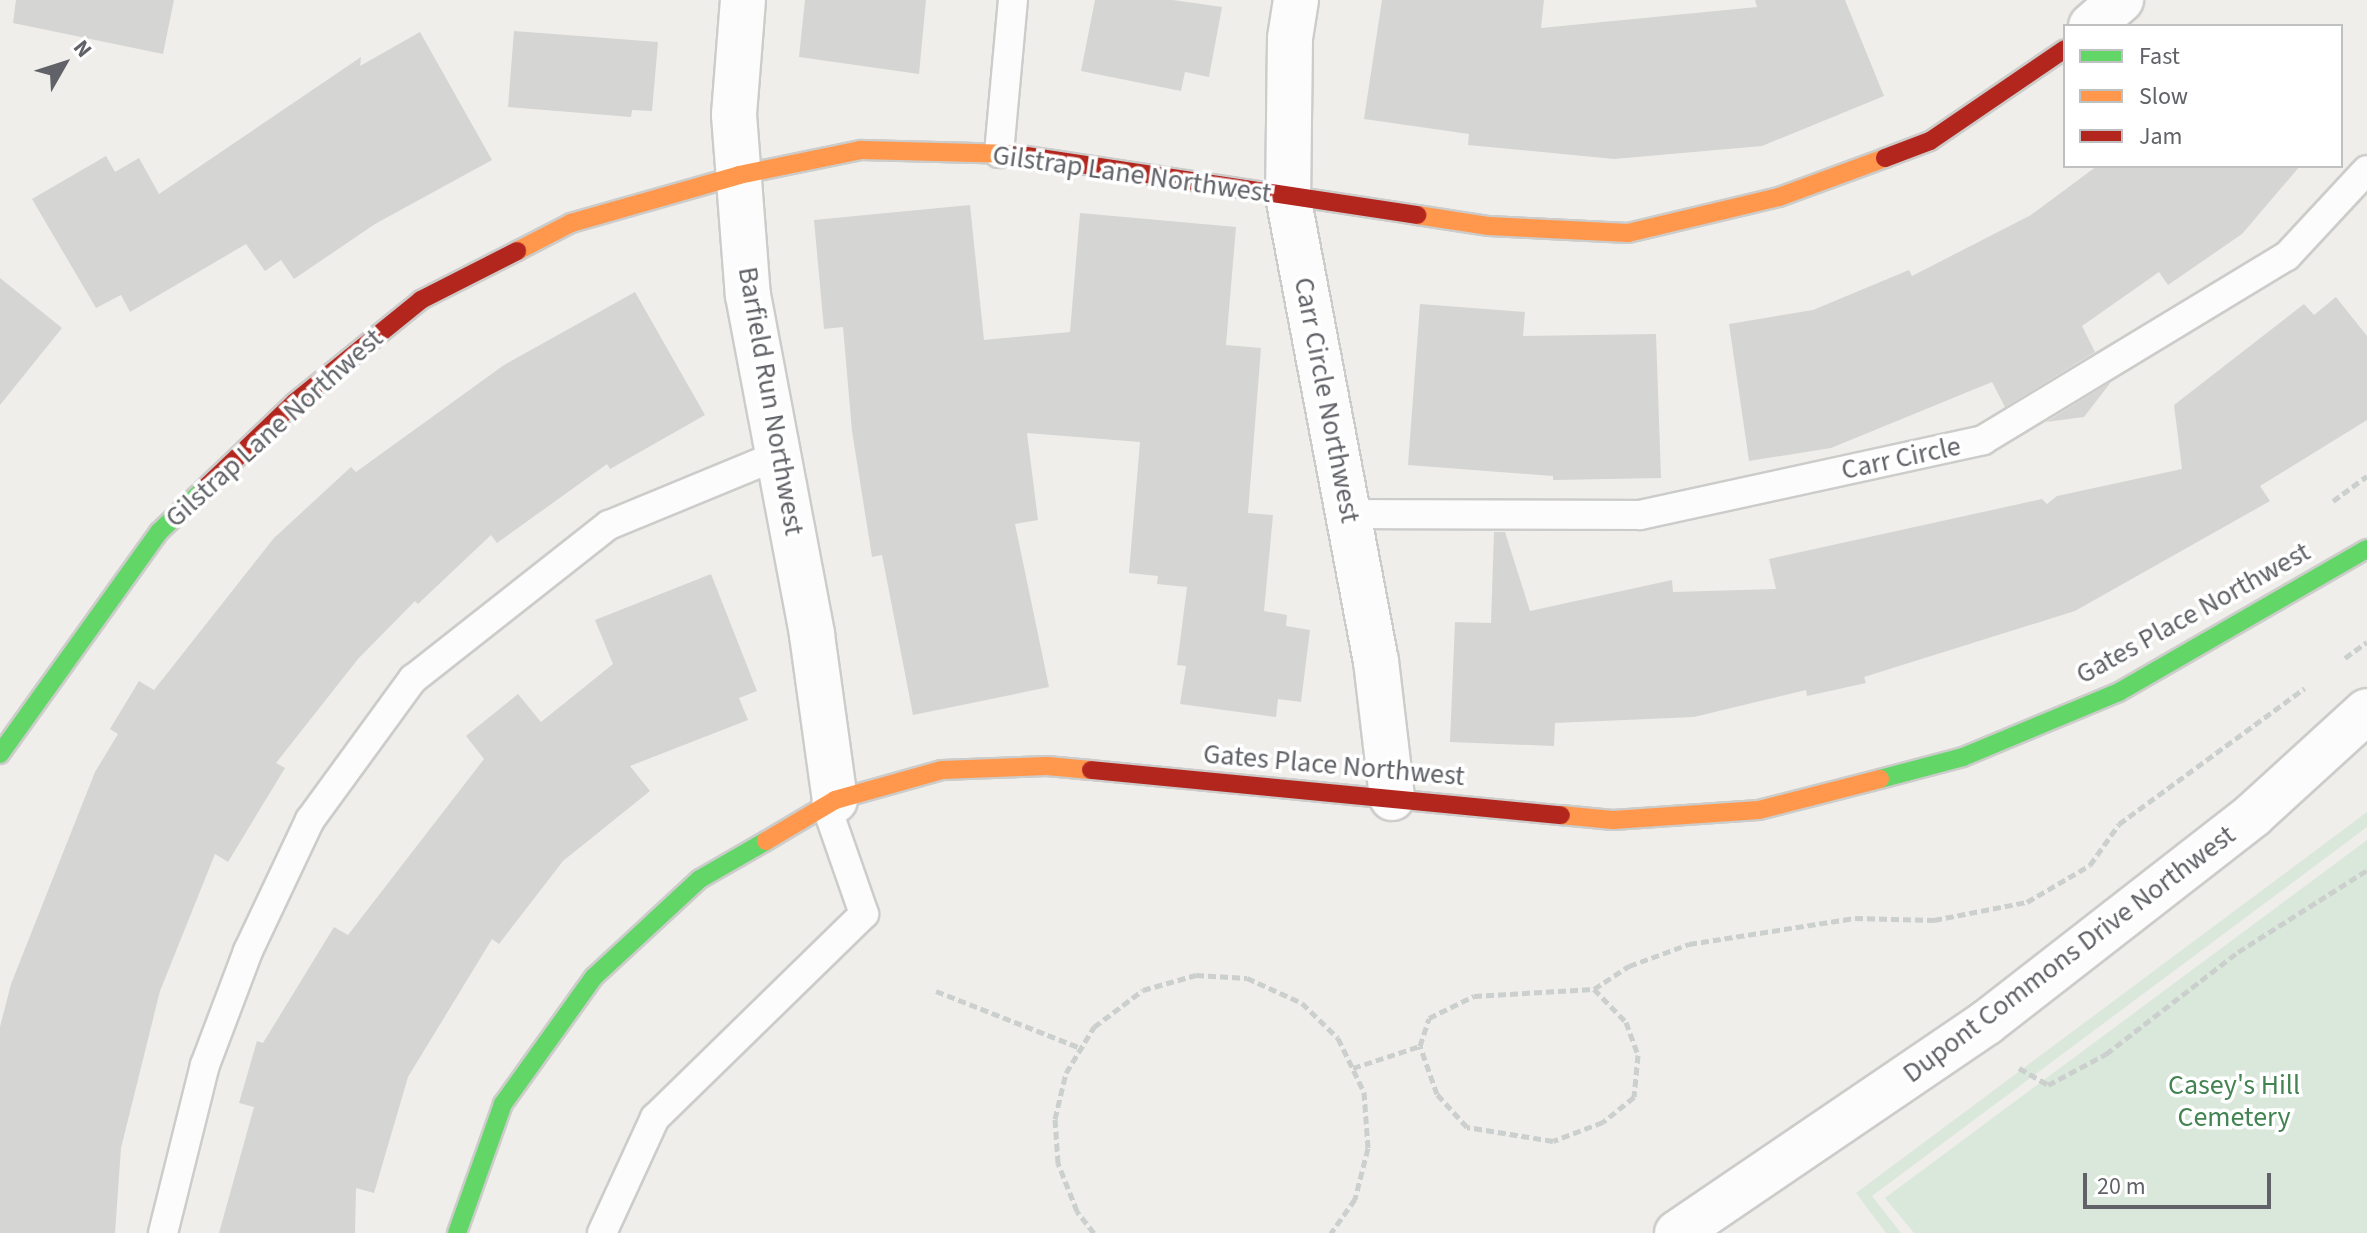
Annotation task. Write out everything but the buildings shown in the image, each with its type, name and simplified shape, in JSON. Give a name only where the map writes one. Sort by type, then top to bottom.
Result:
[{"type":"street","name":"Barfield Run Northwest","points":[[743,0],[734,115],[748,295],[812,635],[830,803]]},
{"type":"street","name":"Carr Circle Northwest","points":[[1296,0],[1290,39],[1288,196],[1376,661],[1392,798]]},
{"type":"street","points":[[2093,24],[2121,0]]},
{"type":"street","name":"Gilstrap Lane Northwest","points":[[0,754],[159,532],[295,402],[421,300],[571,223],[739,175],[861,150],[999,153],[1489,226],[1628,233],[1779,197],[1930,141],[2063,50]]},
{"type":"street","name":"Gates Place Northwest","points":[[457,1233],[503,1104],[594,977],[700,879],[830,803],[942,770],[1047,766],[1613,820],[1759,810],[1963,757],[2119,692],[2367,549]]},
{"type":"street","name":"Dupont Commons Drive Northwest","points":[[1677,1233],[1986,1023],[2253,815],[2367,711]]},
{"type":"lane","points":[[999,153],[1013,0]]},
{"type":"lane","name":"Carr Circle","points":[[1349,514],[1640,515],[1983,440],[2287,256],[2367,170]]},
{"type":"lane","points":[[163,1233],[205,1065],[248,951],[310,820],[413,679],[609,525],[779,455]]},
{"type":"lane","points":[[602,1233],[655,1118],[864,914],[830,803]]},
{"type":"path","points":[[2321,509],[2367,476]]},
{"type":"path","points":[[2342,660],[2367,642]]},
{"type":"path","points":[[1594,989],[1626,1022],[1638,1055],[1634,1097],[1603,1122],[1553,1141],[1467,1127],[1437,1094],[1420,1046],[1429,1018],[1474,996],[1594,989],[1629,966],[1689,944],[1855,918],[1934,920],[2027,902],[2090,865],[2119,824],[2317,679]]},
{"type":"path","points":[[1986,1023],[2009,1063],[2048,1085],[2106,1054],[2238,952],[2367,870]]},
{"type":"path","points":[[1094,1233],[1077,1211],[1058,1163],[1055,1119],[1066,1073],[1094,1027],[1143,990],[1196,975],[1234,977],[1302,1003],[1338,1038],[1364,1092],[1368,1148],[1355,1199],[1331,1233]]},
{"type":"path","points":[[936,991],[1081,1048]]},
{"type":"path","points":[[1353,1068],[1420,1046]]},
{"type":"green space","points":[[2367,812],[2367,827],[1872,1196],[1901,1233],[1886,1233],[1856,1193]]},
{"type":"green space","name":"Casey's Hill Cemetery","points":[[2367,840],[2367,1233],[1914,1233],[1885,1198]]},
{"type":"traffic: fast","points":[[0,754],[159,532],[203,490]]},
{"type":"traffic: fast","points":[[1880,779],[1963,757],[2119,692],[2367,549]]},
{"type":"traffic: fast","points":[[457,1233],[503,1104],[594,977],[700,879],[766,841]]},
{"type":"traffic: slow","points":[[517,251],[571,223],[739,175],[861,150],[1014,154]]},
{"type":"traffic: slow","points":[[1417,215],[1489,226],[1628,233],[1779,197],[1885,158]]},
{"type":"traffic: slow","points":[[766,841],[835,800],[942,770],[1047,766],[1091,770]]},
{"type":"traffic: slow","points":[[1561,815],[1613,820],[1759,810],[1880,779]]},
{"type":"traffic: jam","points":[[1885,158],[1930,141],[2063,50]]},
{"type":"traffic: jam","points":[[1014,154],[1417,215]]},
{"type":"traffic: jam","points":[[203,490],[295,402],[421,300],[517,251]]},
{"type":"traffic: jam","points":[[1091,770],[1561,815]]}]
